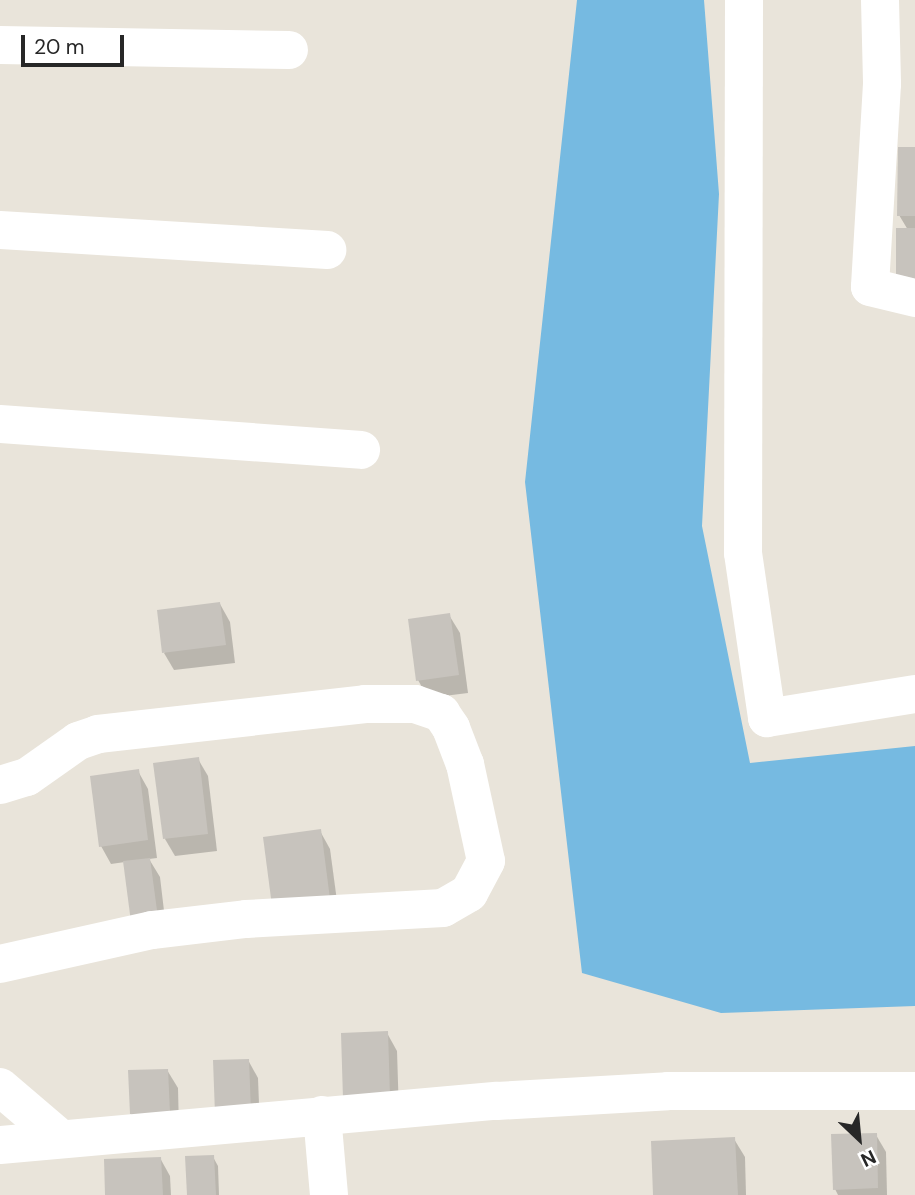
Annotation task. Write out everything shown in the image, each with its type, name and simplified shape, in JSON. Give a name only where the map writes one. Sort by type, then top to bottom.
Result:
[{"type":"street","points":[[744,0],[743,552],[767,719],[915,694]]},
{"type":"street","points":[[880,0],[882,84],[870,287],[915,298]]},
{"type":"street","points":[[0,45],[289,50]]},
{"type":"street","points":[[0,230],[327,250]]},
{"type":"street","points":[[0,424],[361,450]]},
{"type":"street","points":[[0,785],[27,777],[78,741],[98,734],[365,704],[415,704],[441,713],[452,728],[465,764],[486,861],[469,893],[443,908],[246,919],[152,930],[0,964]]},
{"type":"street","points":[[0,1087],[61,1139]]},
{"type":"street","points":[[0,1145],[322,1115],[668,1091],[915,1091]]},
{"type":"street","points":[[322,1115],[329,1195]]},
{"type":"water","points":[[577,0],[704,0],[719,194],[702,526],[750,763],[915,746],[915,1006],[721,1013],[582,973],[525,482]]},
{"type":"building","points":[[898,147],[915,147],[915,216],[897,216]]},
{"type":"building","points":[[896,228],[915,228],[915,292],[896,292]]},
{"type":"building","points":[[220,602],[226,645],[162,653],[157,610]]},
{"type":"building","points":[[450,613],[459,675],[416,681],[408,619]]},
{"type":"building","points":[[199,757],[208,834],[163,839],[153,763]]},
{"type":"building","points":[[139,769],[148,840],[99,847],[90,776]]},
{"type":"building","points":[[321,829],[330,899],[272,906],[263,837]]},
{"type":"building","points":[[150,858],[158,918],[131,922],[123,861]]},
{"type":"building","points":[[388,1031],[390,1097],[343,1099],[341,1033]]},
{"type":"building","points":[[249,1059],[251,1112],[215,1114],[213,1060]]},
{"type":"building","points":[[168,1069],[170,1113],[130,1114],[128,1070]]},
{"type":"building","points":[[877,1133],[878,1188],[833,1190],[831,1134]]},
{"type":"building","points":[[735,1137],[738,1195],[653,1195],[651,1141]]},
{"type":"building","points":[[214,1155],[216,1195],[187,1195],[185,1156]]},
{"type":"building","points":[[161,1157],[163,1195],[105,1195],[104,1159]]}]
